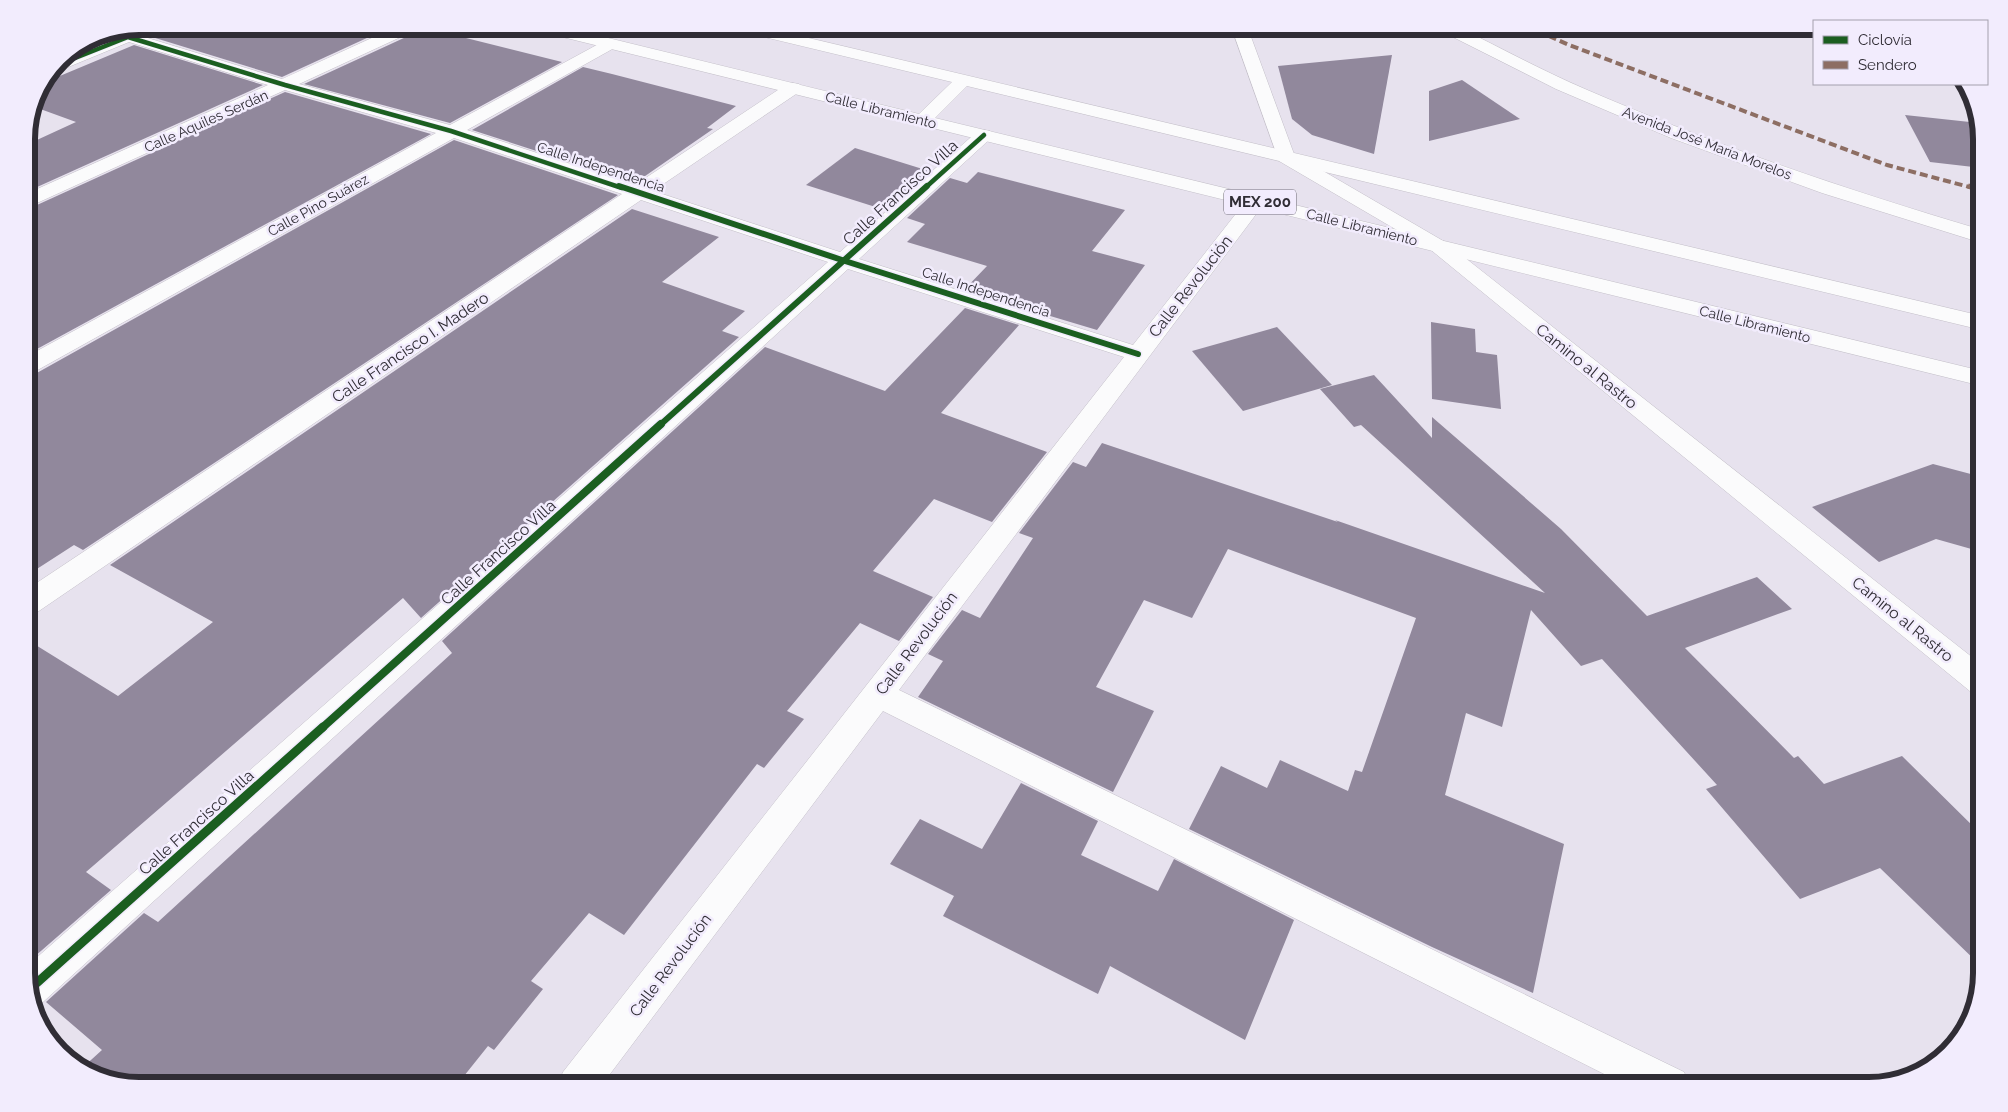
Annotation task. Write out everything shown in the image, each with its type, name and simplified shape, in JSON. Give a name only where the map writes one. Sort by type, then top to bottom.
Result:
[{"type":"main road","name":"Calle Aquiles Serdán","points":[[35,198],[393,35]]},
{"type":"main road","name":"Calle Libramiento","points":[[574,35],[1973,377]]},
{"type":"main road","points":[[775,35],[1973,320]]},
{"type":"main road","points":[[1242,35],[1286,157]]},
{"type":"main road","name":"Avenida José María Morelos","points":[[1461,35],[1578,92],[1676,133],[1798,178],[1973,233]]},
{"type":"main road","name":"Calle Independencia","points":[[75,58],[128,37],[285,85],[451,131],[1138,354]]},
{"type":"main road","name":"Calle Pino Suárez","points":[[35,362],[610,44]]},
{"type":"main road","points":[[922,120],[964,80]]},
{"type":"main road","name":"Calle Francisco I. Madero","points":[[35,599],[793,88]]},
{"type":"main road","name":"Calle Francisco Villa","points":[[36,984],[984,135]]},
{"type":"main road","name":"Camino al Rastro","points":[[1286,157],[1438,246],[1973,676]]},
{"type":"main road","name":"Calle Revolución","points":[[584,1077],[1256,201]]},
{"type":"main road","points":[[877,694],[1652,1077]]},
{"type":"building","points":[[157,35],[373,35],[282,77],[152,37]]},
{"type":"building","points":[[410,35],[454,35],[562,62],[450,123],[304,84]]},
{"type":"building","points":[[134,45],[263,85],[35,188],[35,141],[76,122],[40,109],[43,99],[55,78]]},
{"type":"building","points":[[1392,55],[1374,154],[1312,135],[1292,119],[1278,66]]},
{"type":"building","points":[[583,67],[736,106],[707,128],[713,129],[635,183],[472,130]]},
{"type":"building","points":[[1462,80],[1520,119],[1429,141],[1429,91]]},
{"type":"building","points":[[285,92],[431,134],[35,350],[35,206]]},
{"type":"building","points":[[1905,115],[1971,122],[1973,167],[1930,162]]},
{"type":"building","points":[[454,140],[618,195],[83,550],[74,545],[35,570],[35,374]]},
{"type":"building","points":[[855,148],[929,171],[885,210],[806,185]]},
{"type":"building","points":[[978,172],[1125,210],[1092,251],[1145,265],[1097,330],[964,290],[987,266],[907,242],[925,224],[907,218],[950,178],[967,183]]},
{"type":"building","points":[[632,209],[719,237],[662,282],[745,311],[722,331],[739,337],[421,618],[403,598],[86,872],[111,890],[35,956],[35,645],[118,696],[213,622],[110,565]]},
{"type":"building","points":[[965,308],[1019,325],[941,413],[1047,452],[992,522],[934,499],[873,571],[933,597],[899,641],[860,623],[787,711],[804,719],[764,768],[757,764],[624,935],[589,913],[531,981],[543,989],[494,1050],[488,1046],[463,1077],[139,1077],[112,1073],[87,1063],[102,1050],[46,1002],[144,913],[158,922],[452,653],[442,641],[765,347],[885,391]]},
{"type":"building","points":[[1431,322],[1475,329],[1476,352],[1497,355],[1501,409],[1432,399]]},
{"type":"building","points":[[1277,327],[1332,385],[1243,411],[1192,351]]},
{"type":"building","points":[[1374,375],[1432,438],[1432,417],[1561,529],[1647,616],[1757,577],[1792,609],[1685,648],[1794,758],[1798,756],[1824,784],[1902,756],[1973,826],[1973,958],[1880,868],[1800,899],[1706,789],[1717,785],[1602,659],[1581,666],[1531,610],[1502,727],[1466,713],[1445,795],[1564,844],[1533,993],[1432,947],[1189,829],[1221,766],[1267,788],[1280,760],[1348,791],[1355,770],[1362,772],[1416,618],[1228,549],[1192,618],[1144,600],[1096,687],[1154,711],[1113,792],[918,697],[943,661],[928,654],[962,610],[980,618],[1033,538],[1019,533],[1073,462],[1086,467],[1102,443],[1338,522],[1335,520],[1545,593],[1361,425],[1354,427],[1320,389]]},
{"type":"building","points":[[1933,464],[1973,475],[1973,549],[1936,539],[1879,562],[1812,507]]},
{"type":"building","points":[[1021,783],[1098,821],[1081,855],[1158,891],[1174,859],[1294,920],[1245,1040],[1110,966],[1098,994],[943,916],[954,896],[890,864],[920,819],[982,849]]},
{"type":"marked path","points":[[1547,35],[1887,165],[1973,188]]},
{"type":"cycle path","points":[[75,58],[128,37],[285,85],[451,131],[845,261],[1138,354]]},
{"type":"cycle path","points":[[36,984],[984,135]]}]
